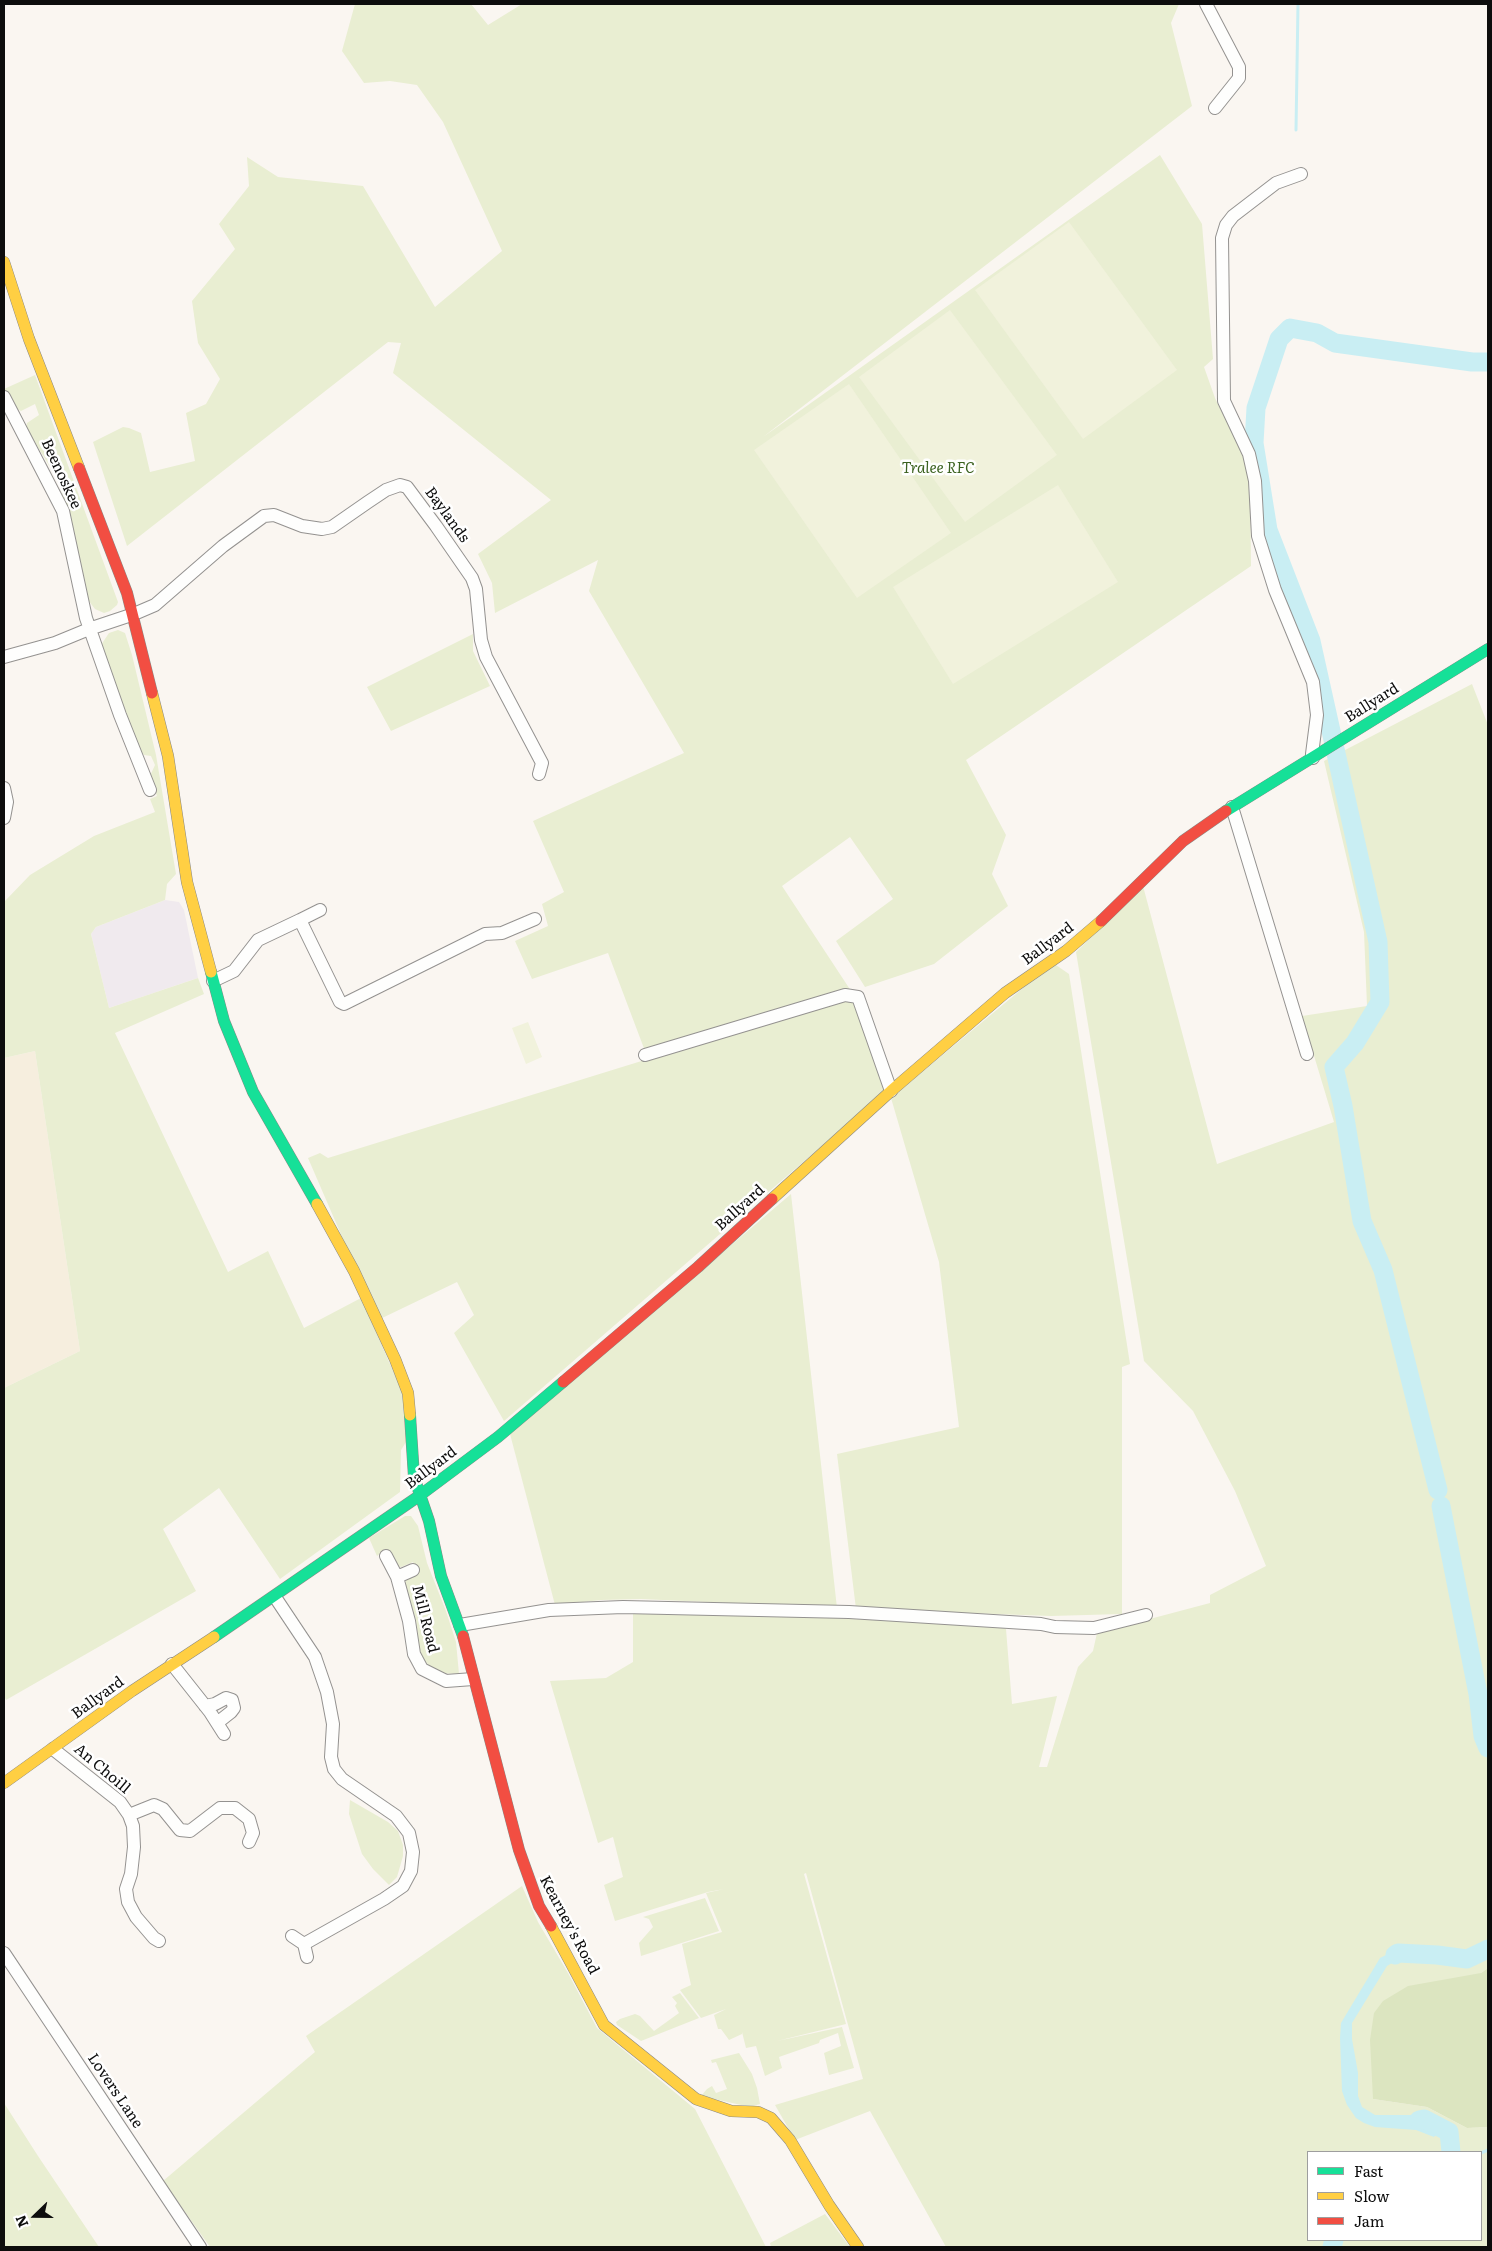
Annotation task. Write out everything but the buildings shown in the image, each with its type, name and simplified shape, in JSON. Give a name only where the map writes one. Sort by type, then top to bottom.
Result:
[{"type":"street","points":[[1206,4],[1238,67],[1239,78],[1215,108]]},
{"type":"street","points":[[1300,174],[1276,183],[1248,204],[1233,216],[1224,232],[1222,238],[1224,401],[1249,454],[1255,481],[1258,536],[1272,581],[1313,682],[1317,715],[1312,754],[1318,755]]},
{"type":"street","name":"Kearney's Road","points":[[4,262],[8,281],[29,339],[134,614],[168,756],[188,882],[224,1021],[253,1092],[294,1161],[354,1271],[395,1359],[408,1393],[414,1477],[419,1496],[429,1520],[441,1576],[460,1625],[528,1878],[540,1906],[577,1971],[600,2018],[613,2032],[696,2099],[731,2111],[758,2112],[772,2118],[790,2140],[829,2205],[858,2247]]},
{"type":"street","name":"Beenoskee","points":[[4,398],[63,511],[89,628],[120,716],[150,790]]},
{"type":"street","name":"Baylands","points":[[134,614],[155,605],[223,546],[264,516],[274,515],[302,526],[322,529],[332,527],[386,490],[400,485],[407,487],[472,578],[476,589],[481,640],[486,657],[542,762],[539,774]]},
{"type":"street","points":[[4,658],[55,644],[89,628],[134,614]]},
{"type":"street","name":"Ballyard","points":[[4,1783],[132,1691],[275,1597],[419,1496],[498,1437],[698,1267],[891,1090],[1005,993],[1066,950],[1103,920],[1183,842],[1232,807],[1488,649]]},
{"type":"street","points":[[4,788],[7,802],[4,818]]},
{"type":"street","points":[[1232,807],[1307,1054]]},
{"type":"street","points":[[213,981],[234,971],[258,940],[320,910]]},
{"type":"street","points":[[300,920],[340,1002],[344,1004],[485,934],[502,933],[535,918]]},
{"type":"street","points":[[645,1055],[845,995],[858,998],[891,1090]]},
{"type":"street","name":"Mill Road","points":[[386,1556],[397,1577],[409,1621],[414,1654],[422,1669],[446,1681],[473,1679]]},
{"type":"street","points":[[397,1577],[414,1570]]},
{"type":"street","points":[[275,1597],[315,1657],[327,1692],[334,1724],[331,1757],[334,1769],[339,1776],[396,1816],[409,1833],[413,1852],[411,1871],[403,1886],[384,1899],[304,1944]]},
{"type":"street","points":[[460,1625],[548,1610],[622,1607],[849,1612],[1041,1624],[1055,1627],[1094,1628],[1146,1614]]},
{"type":"street","points":[[172,1664],[221,1729],[234,1708],[232,1700],[226,1698],[215,1704],[205,1706]]},
{"type":"street","name":"An Choill","points":[[53,1749],[120,1802],[128,1815],[133,1826],[134,1847],[131,1874],[126,1889],[128,1902],[153,1943]]},
{"type":"street","name":"An Choill","points":[[128,1815],[154,1805],[163,1810],[180,1830],[190,1831],[220,1808],[235,1808],[243,1812],[249,1819],[252,1833],[248,1842]]},
{"type":"street","points":[[292,1936],[304,1944],[307,1957]]},
{"type":"street","name":"Lovers Lane","points":[[4,1953],[200,2247]]},
{"type":"shaded area","points":[[165,900],[179,902],[184,910],[198,978],[109,1008],[91,934],[96,927]]},
{"type":"shaded area","points":[[35,1051],[80,1351],[4,1388],[4,1058]]},
{"type":"green space","name":"Tralee RFC","points":[[355,4],[471,4],[488,25],[522,4],[1179,4],[1171,23],[1192,106],[763,437],[1160,155],[1202,224],[1213,359],[1204,367],[1215,398],[1250,469],[1251,566],[966,760],[1006,835],[992,874],[1008,906],[934,964],[865,987],[836,941],[893,899],[850,837],[782,886],[855,997],[891,1086],[504,1421],[454,1333],[474,1315],[457,1282],[378,1320],[308,1158],[320,1153],[328,1158],[648,1059],[608,953],[532,979],[515,941],[548,926],[542,904],[564,892],[533,821],[684,753],[589,591],[598,560],[495,613],[492,583],[478,554],[551,500],[393,373],[401,343],[388,342],[127,546],[93,442],[123,427],[129,428],[141,433],[150,472],[195,461],[186,413],[206,404],[220,379],[198,343],[192,301],[235,249],[219,224],[249,186],[247,157],[278,177],[363,186],[435,307],[502,251],[443,122],[417,85],[390,81],[364,83],[342,51]]},
{"type":"green space","points":[[1069,222],[1177,370],[1083,439],[975,290]]},
{"type":"green space","name":"Tralee RFC","points":[[950,310],[1057,455],[965,522],[859,377]]},
{"type":"green space","points":[[35,375],[118,602],[110,611],[104,613],[95,609],[85,596],[64,498],[55,475],[26,428],[27,423],[39,415],[35,404],[21,411],[17,409],[4,389]]},
{"type":"green space","points":[[849,384],[951,533],[857,598],[754,450]]},
{"type":"green space","points":[[1058,485],[1118,582],[953,684],[893,587]]},
{"type":"green space","points":[[118,630],[125,633],[132,655],[156,755],[176,874],[167,884],[165,900],[96,927],[91,934],[109,1008],[198,978],[204,994],[115,1033],[228,1272],[268,1251],[304,1328],[361,1298],[404,1396],[406,1442],[401,1450],[400,1492],[280,1579],[219,1488],[163,1529],[196,1591],[6,1700],[4,1696],[4,1388],[80,1351],[35,1051],[4,1058],[4,902],[30,875],[94,836],[155,812],[150,799],[157,796],[150,776],[155,765],[151,756],[144,755],[138,749],[101,645],[109,633]]},
{"type":"green space","points":[[473,634],[473,651],[490,686],[391,731],[367,687]]},
{"type":"green space","points":[[1472,684],[1488,725],[1488,1968],[1481,1973],[1373,2099],[1427,2107],[1467,2128],[1488,2127],[1488,2247],[946,2247],[870,2111],[795,2140],[775,2105],[863,2079],[806,1873],[804,1874],[846,2024],[777,2041],[842,2027],[854,2068],[829,2075],[824,2053],[841,2046],[838,2033],[820,2040],[819,2043],[779,2057],[782,2068],[765,2076],[756,2046],[746,2048],[742,2032],[742,2034],[729,2040],[721,2029],[718,2029],[714,2015],[726,2009],[701,2018],[680,1990],[691,1985],[682,1944],[722,1932],[706,1893],[724,1889],[708,1892],[615,1921],[604,1885],[623,1877],[613,1837],[598,1843],[550,1681],[606,1678],[633,1662],[633,1613],[792,1616],[999,1626],[1006,1629],[1012,1704],[1057,1696],[1039,1767],[1047,1767],[1078,1667],[1093,1651],[1097,1633],[1210,1603],[1210,1595],[1266,1566],[1235,1491],[1193,1411],[1144,1361],[1076,952],[1143,886],[1217,1164],[1334,1122],[1302,1016],[1367,1006],[1364,932],[1324,761]]},
{"type":"green space","points":[[1053,963],[1069,974],[1130,1364],[1122,1367],[1122,1614],[1051,1616],[856,1609],[837,1454],[959,1427],[939,1262],[891,1098]]},
{"type":"green space","points":[[528,1022],[542,1057],[526,1064],[512,1028]]},
{"type":"green space","points":[[791,1194],[837,1608],[641,1599],[601,1600],[555,1605],[510,1434]]},
{"type":"green space","points":[[405,1516],[411,1516],[418,1526],[427,1563],[456,1642],[459,1674],[436,1673],[423,1659],[419,1647],[416,1620],[405,1584],[406,1579],[417,1571],[413,1562],[401,1567],[397,1566],[385,1550],[377,1556],[369,1538]]},
{"type":"green space","points":[[350,1800],[388,1822],[398,1831],[403,1845],[403,1856],[397,1877],[389,1885],[373,1869],[362,1854],[349,1814]]},
{"type":"green space","points":[[522,1886],[538,1922],[597,2028],[695,2109],[766,2247],[210,2247],[163,2181],[315,2052],[306,2036]]},
{"type":"green space","points":[[705,1898],[719,1931],[641,1956],[639,1943],[653,1927],[649,1919],[643,1917]]},
{"type":"green space","points":[[1488,1968],[1488,2127],[1467,2128],[1427,2107],[1373,2099],[1370,2040],[1374,2013],[1383,2001],[1408,1986],[1481,1973]]},
{"type":"green space","points":[[680,1993],[699,2018],[641,2041],[617,2025],[616,2022],[620,2019],[635,2014],[640,2016],[654,2031],[679,2013],[675,2006],[677,2003],[672,1997]]},
{"type":"green space","points":[[739,2053],[752,2074],[760,2104],[750,2107],[701,2096],[712,2086],[716,2093],[727,2089],[716,2062],[712,2063],[711,2060]]},
{"type":"green space","points":[[4,2103],[38,2156],[99,2247],[4,2247]]},
{"type":"green space","points":[[825,2214],[850,2247],[771,2247],[770,2243]]},
{"type":"water","points":[[1400,1948],[1420,1950],[1420,1957],[1400,1958],[1387,1966],[1352,2023],[1352,2039],[1358,2073],[1358,2096],[1362,2107],[1375,2115],[1416,2115],[1439,2119],[1445,2125],[1434,2137],[1416,2130],[1375,2127],[1364,2123],[1356,2118],[1347,2105],[1342,2091],[1341,2023],[1380,1958]]},
{"type":"waterway","points":[[1296,130],[1298,4]]},
{"type":"waterway","points":[[1438,1490],[1383,1270],[1362,1221],[1343,1106],[1334,1067],[1355,1043],[1380,1002],[1378,942],[1311,641],[1268,530],[1254,443],[1256,408],[1279,339],[1290,328],[1317,333],[1335,343],[1472,362],[1488,362]]},
{"type":"waterway","points":[[1441,1506],[1478,1694],[1483,1736],[1488,1748]]},
{"type":"waterway","points":[[1395,1955],[1398,1953],[1437,1955],[1467,1959],[1488,1949]]},
{"type":"waterway","points":[[1419,2120],[1424,2119],[1449,2132],[1451,2151]]},
{"type":"waterway","points":[[1482,2153],[1488,2150]]},
{"type":"waterway","points":[[1332,2247],[1334,2241]]},
{"type":"traffic: fast","points":[[1226,811],[1488,649]]},
{"type":"traffic: fast","points":[[211,972],[224,1021],[253,1092],[317,1204]]},
{"type":"traffic: fast","points":[[214,1637],[419,1496],[498,1437],[563,1382]]},
{"type":"traffic: fast","points":[[410,1415],[414,1477],[429,1521],[441,1576],[463,1636]]},
{"type":"traffic: slow","points":[[4,262],[29,339],[79,468]]},
{"type":"traffic: slow","points":[[152,693],[168,756],[187,882],[211,972]]},
{"type":"traffic: slow","points":[[772,1199],[891,1091],[1005,993],[1066,951],[1101,921]]},
{"type":"traffic: slow","points":[[317,1204],[354,1271],[395,1359],[408,1393],[410,1415]]},
{"type":"traffic: slow","points":[[4,1783],[132,1691],[214,1637]]},
{"type":"traffic: slow","points":[[551,1926],[604,2025],[696,2099],[731,2111],[758,2112],[771,2118],[790,2140],[829,2205],[858,2247]]},
{"type":"traffic: jam","points":[[79,468],[127,593],[152,693]]},
{"type":"traffic: jam","points":[[1101,921],[1183,841],[1226,811]]},
{"type":"traffic: jam","points":[[563,1382],[698,1267],[772,1199]]},
{"type":"traffic: jam","points":[[463,1636],[519,1850],[539,1906],[551,1926]]}]
